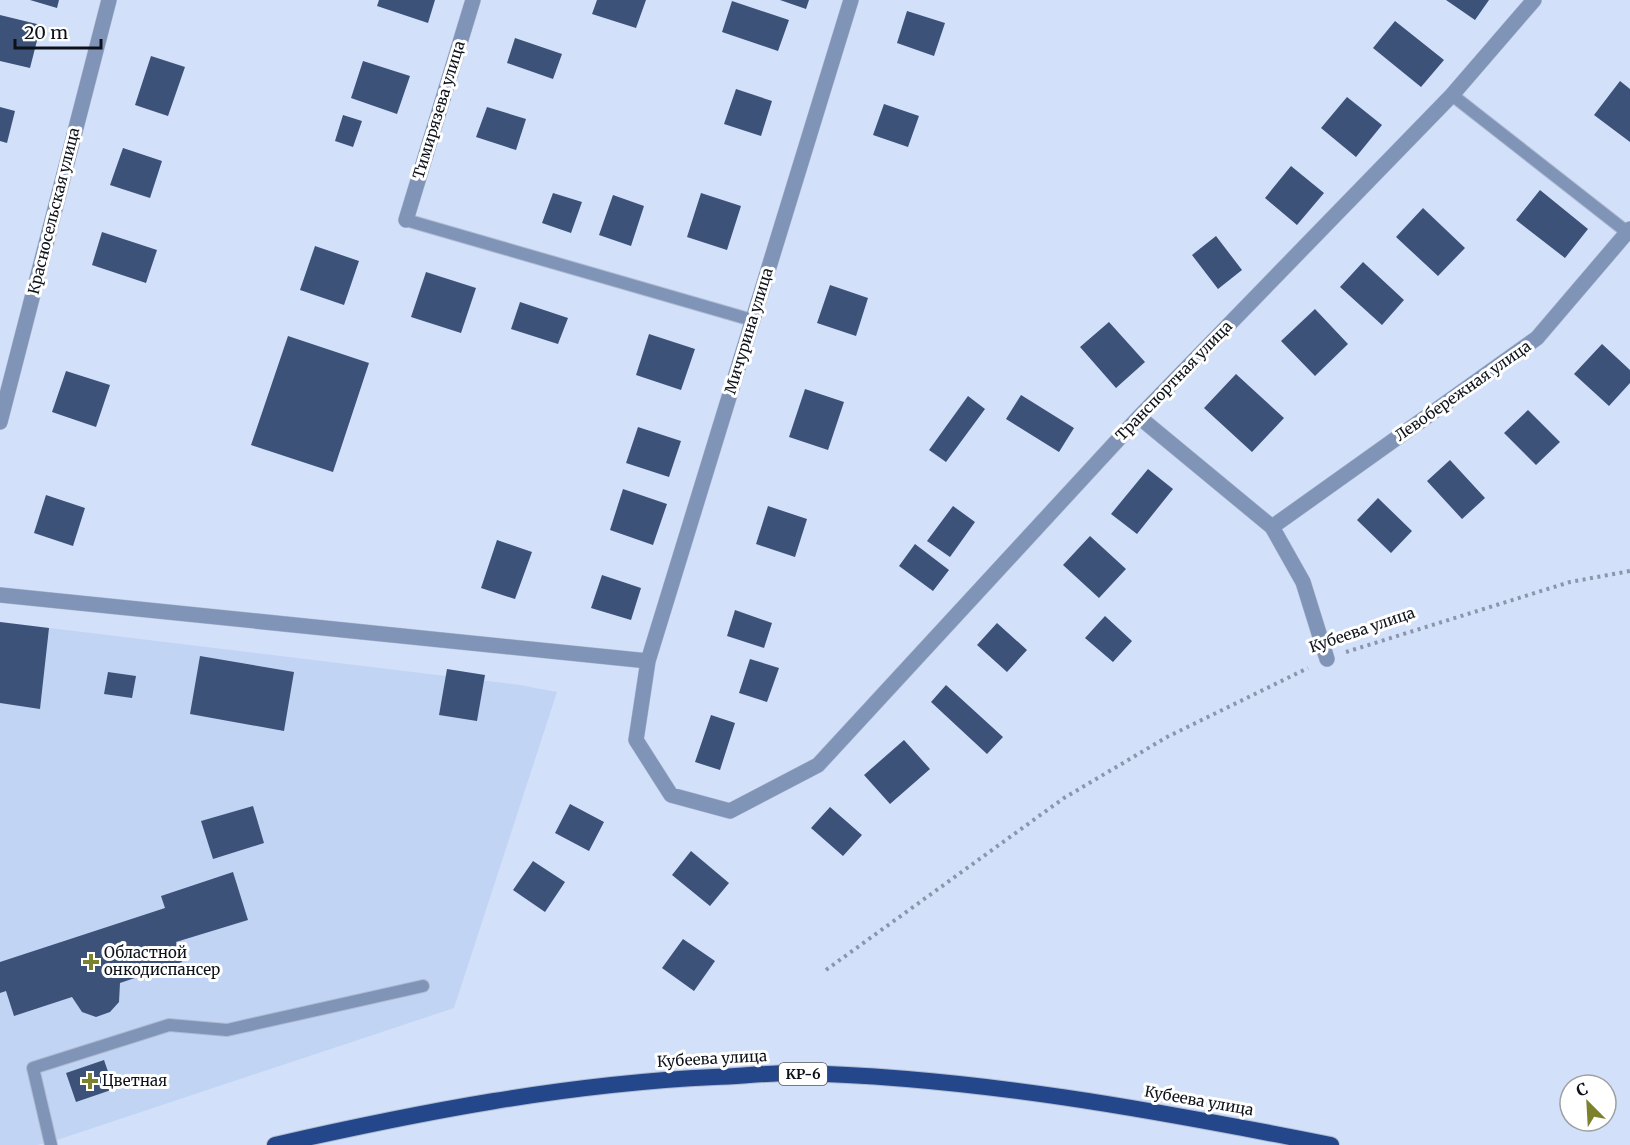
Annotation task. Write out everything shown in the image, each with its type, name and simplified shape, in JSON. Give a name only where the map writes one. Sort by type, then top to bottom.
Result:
[{"type":"highway","name":"Кубеева улица","points":[[275,1145],[416,1114],[538,1093],[653,1080],[794,1073],[966,1084],[1178,1114],[1331,1145]]},
{"type":"street","name":"Красносельская улица","points":[[0,422],[109,0]]},
{"type":"street","name":"Тимирязева улица","points":[[406,220],[473,0]]},
{"type":"street","name":"Мичурина улица","points":[[818,765],[730,811],[671,795],[636,740],[648,661],[851,0]]},
{"type":"street","name":"Транспортная улица","points":[[818,765],[1138,417],[1452,95],[1534,0]]},
{"type":"street","name":"Левобережная улица","points":[[1272,527],[1537,338],[1629,231]]},
{"type":"street","points":[[1138,417],[1272,527],[1303,582],[1327,659]]},
{"type":"street","points":[[0,595],[648,661]]},
{"type":"lane","points":[[1452,95],[1629,231]]},
{"type":"lane","points":[[406,220],[752,320]]},
{"type":"lane","points":[[51,1145],[33,1068],[169,1025],[227,1030],[423,986]]},
{"type":"path","name":"Кубеева улица","points":[[826,970],[1064,798],[1167,737],[1327,659],[1570,582],[1630,571]]},
{"type":"shaded area","points":[[0,622],[520,685],[557,692],[454,1008],[51,1142],[37,1145],[0,1145]]},
{"type":"building","points":[[30,0],[59,0],[57,8]]},
{"type":"building","points":[[379,0],[435,0],[428,23],[377,6]]},
{"type":"building","points":[[597,0],[646,0],[636,28],[592,14]]},
{"type":"building","points":[[780,0],[809,0],[806,9]]},
{"type":"building","points":[[1446,0],[1489,0],[1475,20]]},
{"type":"building","points":[[732,1],[789,20],[778,51],[722,32]]},
{"type":"building","points":[[907,11],[945,23],[934,56],[897,43]]},
{"type":"building","points":[[0,15],[41,25],[30,68],[0,61]]},
{"type":"building","points":[[1395,21],[1444,60],[1421,87],[1373,48]]},
{"type":"building","points":[[515,38],[562,54],[553,79],[507,63]]},
{"type":"building","points":[[151,56],[185,67],[168,116],[135,105]]},
{"type":"building","points":[[363,61],[410,76],[397,114],[351,98]]},
{"type":"building","points":[[1620,81],[1630,89],[1630,142],[1594,115]]},
{"type":"building","points":[[736,89],[772,101],[761,136],[724,124]]},
{"type":"building","points":[[1347,97],[1382,125],[1356,157],[1321,128]]},
{"type":"building","points":[[884,104],[919,116],[908,147],[873,135]]},
{"type":"building","points":[[0,107],[15,111],[7,143],[0,141]]},
{"type":"building","points":[[487,107],[526,119],[516,150],[476,137]]},
{"type":"building","points":[[343,115],[362,121],[353,147],[335,141]]},
{"type":"building","points":[[123,148],[162,161],[150,198],[110,185]]},
{"type":"building","points":[[1291,166],[1324,193],[1297,225],[1265,198]]},
{"type":"building","points":[[1540,190],[1588,229],[1565,258],[1516,220]]},
{"type":"building","points":[[553,193],[582,202],[571,233],[542,223]]},
{"type":"building","points":[[701,193],[741,206],[727,250],[687,237]]},
{"type":"building","points":[[613,195],[644,206],[631,246],[599,235]]},
{"type":"building","points":[[1423,208],[1465,248],[1438,276],[1396,237]]},
{"type":"building","points":[[102,232],[157,250],[146,283],[92,265]]},
{"type":"building","points":[[1216,236],[1242,270],[1218,289],[1192,255]]},
{"type":"building","points":[[315,246],[359,261],[344,305],[300,290]]},
{"type":"building","points":[[1363,262],[1404,300],[1382,325],[1340,287]]},
{"type":"building","points":[[426,272],[476,288],[461,333],[411,317]]},
{"type":"building","points":[[830,285],[868,298],[856,336],[817,323]]},
{"type":"building","points":[[520,302],[568,318],[558,344],[511,329]]},
{"type":"building","points":[[1315,309],[1348,344],[1315,376],[1281,341]]},
{"type":"building","points":[[1109,322],[1145,362],[1116,388],[1080,347]]},
{"type":"building","points":[[649,334],[695,349],[681,390],[636,375]]},
{"type":"building","points":[[288,336],[369,363],[333,472],[251,445]]},
{"type":"building","points":[[1602,344],[1630,370],[1630,383],[1609,406],[1574,374]]},
{"type":"building","points":[[66,371],[110,385],[96,427],[52,412]]},
{"type":"building","points":[[1236,374],[1284,418],[1252,452],[1204,408]]},
{"type":"building","points":[[805,389],[844,402],[828,450],[789,437]]},
{"type":"building","points":[[1021,395],[1074,428],[1059,452],[1006,419]]},
{"type":"building","points":[[968,396],[985,409],[946,462],[929,450]]},
{"type":"building","points":[[1528,410],[1560,442],[1536,465],[1504,433]]},
{"type":"building","points":[[638,427],[681,441],[669,477],[626,463]]},
{"type":"building","points":[[1450,460],[1485,498],[1462,519],[1427,481]]},
{"type":"building","points":[[1148,469],[1173,489],[1137,534],[1111,514]]},
{"type":"building","points":[[623,489],[667,504],[653,545],[610,530]]},
{"type":"building","points":[[46,495],[85,508],[73,546],[34,533]]},
{"type":"building","points":[[1378,498],[1412,531],[1391,553],[1357,520]]},
{"type":"building","points":[[768,506],[807,519],[795,557],[756,544]]},
{"type":"building","points":[[953,506],[975,522],[950,557],[927,541]]},
{"type":"building","points":[[1090,536],[1126,569],[1099,598],[1063,565]]},
{"type":"building","points":[[497,540],[532,552],[515,599],[481,588]]},
{"type":"building","points":[[915,544],[949,570],[933,591],[899,566]]},
{"type":"building","points":[[602,575],[641,588],[631,620],[591,608]]},
{"type":"building","points":[[735,610],[772,623],[764,648],[727,636]]},
{"type":"building","points":[[1105,616],[1132,641],[1113,662],[1085,638]]},
{"type":"building","points":[[0,622],[49,628],[40,709],[0,703]]},
{"type":"building","points":[[997,623],[1027,650],[1007,672],[977,645]]},
{"type":"building","points":[[200,656],[294,672],[284,731],[190,714]]},
{"type":"building","points":[[750,659],[779,668],[767,702],[739,693]]},
{"type":"building","points":[[447,669],[485,675],[477,721],[439,715]]},
{"type":"building","points":[[108,672],[136,676],[132,698],[104,694]]},
{"type":"building","points":[[946,685],[1003,737],[987,754],[931,702]]},
{"type":"building","points":[[711,715],[735,723],[720,770],[695,762]]},
{"type":"building","points":[[904,740],[930,769],[890,804],[864,775]]},
{"type":"building","points":[[570,804],[604,822],[589,851],[555,833]]},
{"type":"building","points":[[253,806],[264,843],[213,859],[201,821]]},
{"type":"building","points":[[830,807],[862,835],[843,856],[811,828]]},
{"type":"building","points":[[691,851],[729,883],[710,906],[672,875]]},
{"type":"building","points":[[533,861],[565,882],[545,912],[513,890]]},
{"type":"building","name":"Областной онкодиспансер","points":[[233,872],[248,920],[176,942],[182,962],[120,983],[119,1002],[110,1012],[96,1017],[82,1012],[72,997],[14,1016],[6,991],[0,993],[0,962],[165,908],[161,896]]},
{"type":"building","points":[[683,939],[715,961],[694,991],[662,968]]},
{"type":"building","name":"Цветная","points":[[104,1060],[114,1089],[76,1102],[66,1073]]},
{"type":"place","name":"Областной онкодиспансер","points":[[91,962]]},
{"type":"place","name":"Цветная","points":[[90,1081]]}]
